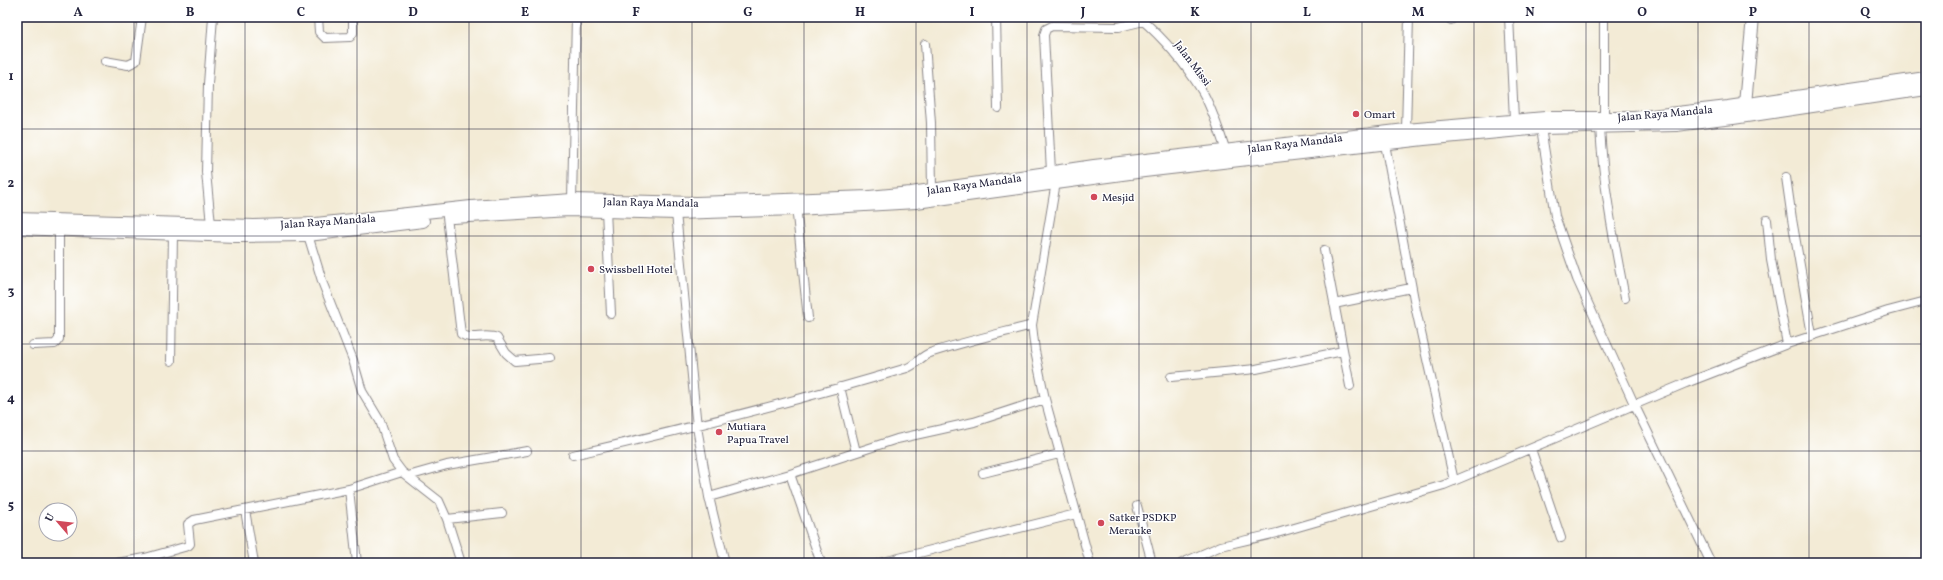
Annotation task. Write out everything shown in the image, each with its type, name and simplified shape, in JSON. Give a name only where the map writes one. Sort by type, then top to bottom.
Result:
[{"type":"highway","points":[[1746,110],[1753,17]]},
{"type":"highway","name":"Jalan Raya Mandala","points":[[1746,110],[1926,78]]},
{"type":"highway","name":"Jalan Raya Mandala","points":[[17,219],[254,226],[569,210],[676,213],[796,205],[916,202],[1053,177],[1094,166],[1406,130],[1424,134],[1540,128],[1634,118],[1746,110],[1926,89]]},
{"type":"highway","name":"Jalan Raya Mandala","points":[[17,228],[236,236],[308,235],[515,203],[572,200],[796,205],[1053,177],[1385,144],[1424,134],[1514,119],[1602,122]]},
{"type":"street","points":[[105,62],[128,64],[136,61],[142,17]]},
{"type":"street","points":[[212,225],[206,172],[208,91],[213,17]]},
{"type":"street","points":[[318,17],[319,32],[325,38],[350,37],[353,33],[353,17]]},
{"type":"street","points":[[572,200],[576,17]]},
{"type":"street","points":[[996,17],[998,108]]},
{"type":"street","points":[[1406,130],[1409,17]]},
{"type":"street","points":[[1509,17],[1514,119]]},
{"type":"street","points":[[1604,17],[1602,169],[1608,210],[1625,298]]},
{"type":"street","points":[[1090,563],[1045,399],[1034,351],[1032,325],[1053,177],[1044,35],[1046,29],[1052,26],[1119,27],[1142,19]]},
{"type":"street","name":"Jalan Missi","points":[[1142,19],[1178,59],[1197,84],[1208,104],[1226,151]]},
{"type":"street","points":[[925,44],[931,123],[932,190]]},
{"type":"street","points":[[1540,128],[1555,216],[1577,279],[1635,406],[1712,563]]},
{"type":"street","points":[[1385,144],[1411,288],[1454,481]]},
{"type":"street","points":[[1786,176],[1812,335]]},
{"type":"street","points":[[796,205],[808,318]]},
{"type":"street","points":[[606,210],[610,314]]},
{"type":"street","points":[[676,213],[697,427],[708,497],[725,563]]},
{"type":"street","points":[[447,217],[461,334],[466,337],[487,336],[497,338],[506,353],[515,361],[550,358]]},
{"type":"street","points":[[1767,220],[1771,260],[1787,344]]},
{"type":"street","points":[[33,345],[55,344],[59,339],[60,230]]},
{"type":"street","points":[[171,361],[173,234]]},
{"type":"street","points":[[308,235],[323,284],[353,360],[362,391],[380,421],[393,460],[405,474],[439,501],[447,519],[460,563]]},
{"type":"street","points":[[1324,250],[1350,386]]},
{"type":"street","points":[[1334,304],[1411,288]]},
{"type":"street","points":[[1182,563],[1221,546],[1420,494],[1635,406],[1686,383],[1787,344],[1888,311],[1926,301]]},
{"type":"street","points":[[573,455],[697,427],[840,387],[910,367],[930,353],[975,339],[1032,325]]},
{"type":"street","points":[[1171,377],[1256,369],[1343,351]]},
{"type":"street","points":[[840,387],[856,452]]},
{"type":"street","points":[[708,497],[790,474],[897,439],[974,422],[1045,399]]},
{"type":"street","points":[[1531,448],[1561,538]]},
{"type":"street","points":[[117,563],[145,558],[188,546],[190,544],[188,527],[191,522],[349,489],[447,464],[527,451]]},
{"type":"street","points":[[983,473],[1060,454]]},
{"type":"street","points":[[790,474],[821,563]]},
{"type":"street","points":[[349,489],[357,563]]},
{"type":"street","points":[[1136,506],[1152,563]]},
{"type":"street","points":[[245,510],[254,563]]},
{"type":"street","points":[[447,519],[502,513]]},
{"type":"street","points":[[879,563],[1076,514]]},
{"type":"place","name":"Omart","points":[[1356,114]]},
{"type":"place","name":"Mesjid","points":[[1094,197]]},
{"type":"place","name":"Swissbell Hotel","points":[[591,269]]},
{"type":"place","name":"Mutiara Papua Travel","points":[[719,432]]},
{"type":"place","name":"Satker PSDKP Merauke","points":[[1101,523]]}]
